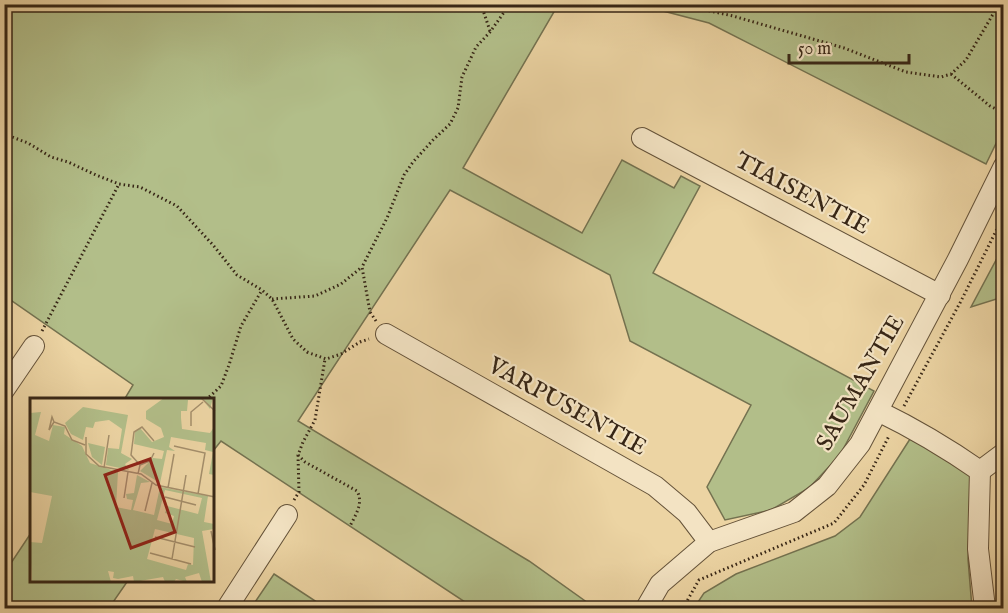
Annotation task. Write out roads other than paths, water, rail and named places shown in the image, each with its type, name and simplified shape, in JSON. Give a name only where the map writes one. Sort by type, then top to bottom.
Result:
[{"type":"street","name":"TIAISENTIE","points":[[642,138],[939,295]]},
{"type":"street","name":"SAUMANTIE","points":[[646,609],[660,584],[709,542],[794,512],[827,486],[860,444],[1004,166]]},
{"type":"street","name":"VARPUSENTIE","points":[[386,334],[655,486],[687,513],[709,542]]},
{"type":"street","points":[[4,390],[34,346]]},
{"type":"street","points":[[878,411],[952,451],[980,471]]},
{"type":"street","points":[[980,471],[1004,453]]},
{"type":"street","points":[[980,471],[978,549],[985,609]]},
{"type":"street","points":[[227,609],[286,515]]}]
